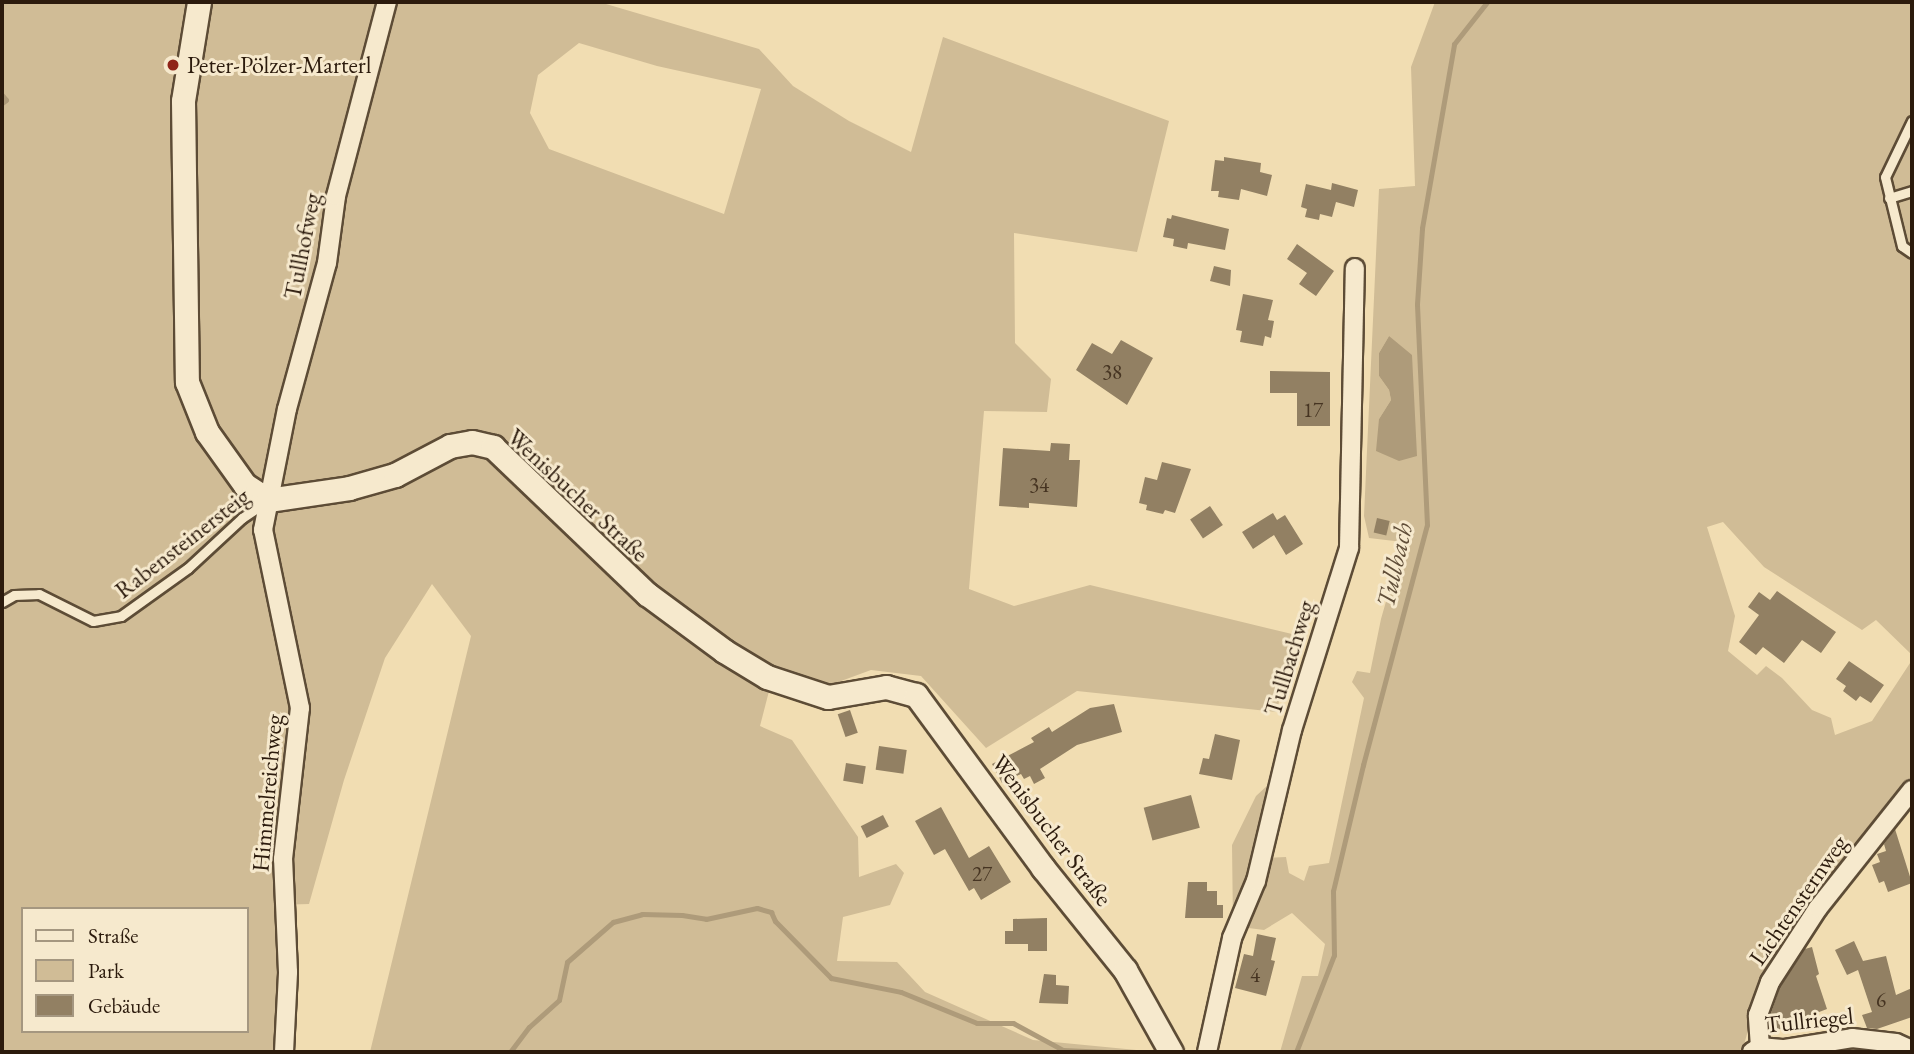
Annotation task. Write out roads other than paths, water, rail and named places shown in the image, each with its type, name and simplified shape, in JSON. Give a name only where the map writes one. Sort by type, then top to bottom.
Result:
[{"type":"street","points":[[199,2],[183,101],[187,382],[206,432],[229,467],[245,485],[268,499]]},
{"type":"street","name":"Tullhofweg","points":[[268,499],[287,409],[327,263],[336,196],[387,2]]},
{"type":"street","name":"Tullbachweg","points":[[1207,1052],[1231,938],[1256,881],[1292,730],[1349,548],[1355,268]]},
{"type":"street","name":"Wenisbucher Straße","points":[[268,499],[349,488],[396,475],[450,446],[472,442],[493,447],[647,594],[724,651],[767,677],[812,694],[828,697],[886,687],[916,695],[1043,868],[1125,970],[1171,1052]]},
{"type":"street","name":"Himmelreichweg","points":[[268,499],[263,530],[300,708],[283,859],[288,972],[284,1052]]},
{"type":"street","name":"Lichtensternweg","points":[[1758,1051],[1758,1015],[1781,963],[1818,908],[1912,789]]},
{"type":"street","name":"Tullriegel","points":[[1758,1051],[1852,1038],[1896,1043],[1912,1050]]},
{"type":"lane","points":[[1912,121],[1886,170],[1889,198],[1902,246],[1912,253]]},
{"type":"lane","points":[[1889,198],[1912,191]]},
{"type":"lane","name":"Rabensteinersteig","points":[[2,602],[14,595],[39,594],[93,621],[121,616],[188,568],[242,517],[268,499]]},
{"type":"waterway","name":"Tullbach","points":[[1296,1052],[1334,955],[1333,891],[1363,765],[1427,525],[1417,304],[1422,228],[1454,44],[1487,2]]},
{"type":"waterway","points":[[2,95],[6,100],[2,103]]},
{"type":"waterway","points":[[510,1052],[529,1027],[559,1000],[567,962],[613,922],[642,914],[682,915],[706,919],[757,908],[771,912],[775,921],[831,978],[901,992],[977,1023],[1013,1023],[1063,1050],[1107,1052]]},
{"type":"place","name":"Peter-Pölzer-Marterl","points":[[173,65]]}]
